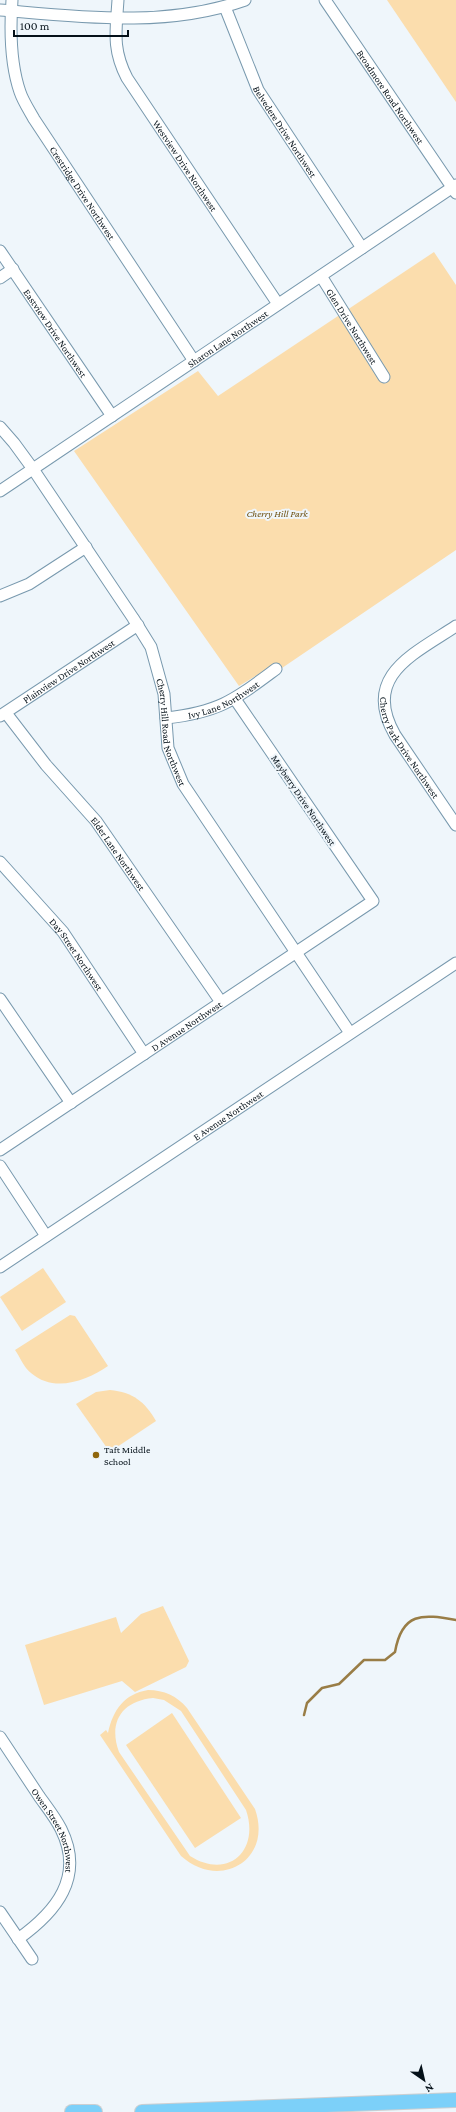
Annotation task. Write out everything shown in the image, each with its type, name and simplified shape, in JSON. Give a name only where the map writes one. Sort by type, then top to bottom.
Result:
[{"type":"main road","points":[[142,2112],[456,2100]]},
{"type":"main road","points":[[72,2112],[95,2112]]},
{"type":"street","name":"Westview Drive Northwest","points":[[118,0],[115,47],[120,64],[127,78],[278,304]]},
{"type":"street","points":[[8,7],[117,17],[154,18],[225,7],[245,0]]},
{"type":"street","name":"Broadmore Road Northwest","points":[[325,0],[455,189]]},
{"type":"street","name":"Crestridge Drive Northwest","points":[[8,7],[14,67],[20,92],[34,119],[194,361]]},
{"type":"street","name":"Belvedere Drive Northwest","points":[[225,7],[258,90],[362,248]]},
{"type":"street","name":"Sharon Lane Northwest","points":[[0,491],[362,248],[455,189]]},
{"type":"street","name":"Eastview Drive Northwest","points":[[0,251],[112,416]]},
{"type":"street","points":[[0,278],[12,269]]},
{"type":"street","name":"Glen Drive Northwest","points":[[321,276],[384,377]]},
{"type":"street","name":"Cherry Hill Road Northwest","points":[[0,427],[33,469],[138,625],[151,647],[160,674],[166,718],[168,748],[183,784],[350,1033]]},
{"type":"street","points":[[0,596],[28,584],[86,547]]},
{"type":"street","name":"Plainview Drive Northwest","points":[[3,714],[138,625]]},
{"type":"street","name":"Cherry Park Drive Northwest","points":[[456,626],[397,666],[384,692],[384,706],[388,723],[456,825]]},
{"type":"street","name":"Ivy Lane Northwest","points":[[166,718],[206,712],[235,699],[276,669]]},
{"type":"street","name":"Mayberry Drive Northwest","points":[[235,699],[373,901]]},
{"type":"street","name":"Elder Lane Northwest","points":[[3,714],[96,821],[221,1002]]},
{"type":"street","name":"Day Street Northwest","points":[[0,862],[39,903],[63,932],[144,1054]]},
{"type":"street","name":"D Avenue Northwest","points":[[0,1150],[373,901]]},
{"type":"street","name":"E Avenue Northwest","points":[[0,1267],[456,963]]},
{"type":"street","points":[[0,999],[71,1103]]},
{"type":"street","points":[[0,1166],[46,1236]]},
{"type":"street","name":"Owen Street Northwest","points":[[0,1737],[61,1829],[68,1847],[68,1881],[62,1898],[49,1915],[18,1939]]},
{"type":"street","points":[[0,1912],[32,1959]]},
{"type":"green space","points":[[387,0],[456,0],[456,102]]},
{"type":"green space","name":"Cherry Hill Park","points":[[434,252],[456,285],[456,550],[282,668],[277,663],[239,686],[74,451],[198,371],[218,396]]},
{"type":"green space","points":[[43,1268],[66,1302],[22,1331],[0,1297]]},
{"type":"green space","points":[[70,1315],[75,1316],[108,1366],[90,1376],[70,1383],[60,1384],[40,1379],[26,1368],[15,1350]]},
{"type":"green space","points":[[110,1390],[125,1393],[138,1399],[152,1414],[156,1421],[114,1449],[107,1448],[76,1404],[96,1392]]},
{"type":"green space","points":[[163,1606],[189,1661],[186,1667],[135,1692],[122,1681],[44,1705],[25,1645],[116,1617],[121,1633],[141,1614]]},
{"type":"green space","points":[[148,1690],[170,1694],[187,1708],[255,1809],[259,1827],[257,1843],[250,1856],[239,1865],[226,1870],[212,1871],[196,1866],[181,1856],[100,1735],[106,1730],[108,1733],[113,1717],[121,1704],[132,1695]],"holes":[[[153,1698],[164,1700],[181,1711],[246,1810],[249,1825],[248,1838],[244,1849],[238,1857],[228,1863],[217,1865],[204,1863],[190,1856],[119,1752],[115,1731],[120,1715],[126,1708],[133,1703],[142,1700]]]},
{"type":"green space","points":[[172,1713],[241,1818],[195,1848],[126,1745]]},
{"type":"waterway","points":[[304,1715],[307,1703],[322,1688],[339,1684],[364,1660],[385,1660],[395,1652],[398,1639],[408,1623],[415,1619],[424,1617],[456,1620]]},
{"type":"place","name":"Taft Middle School","points":[[96,1455]]}]
